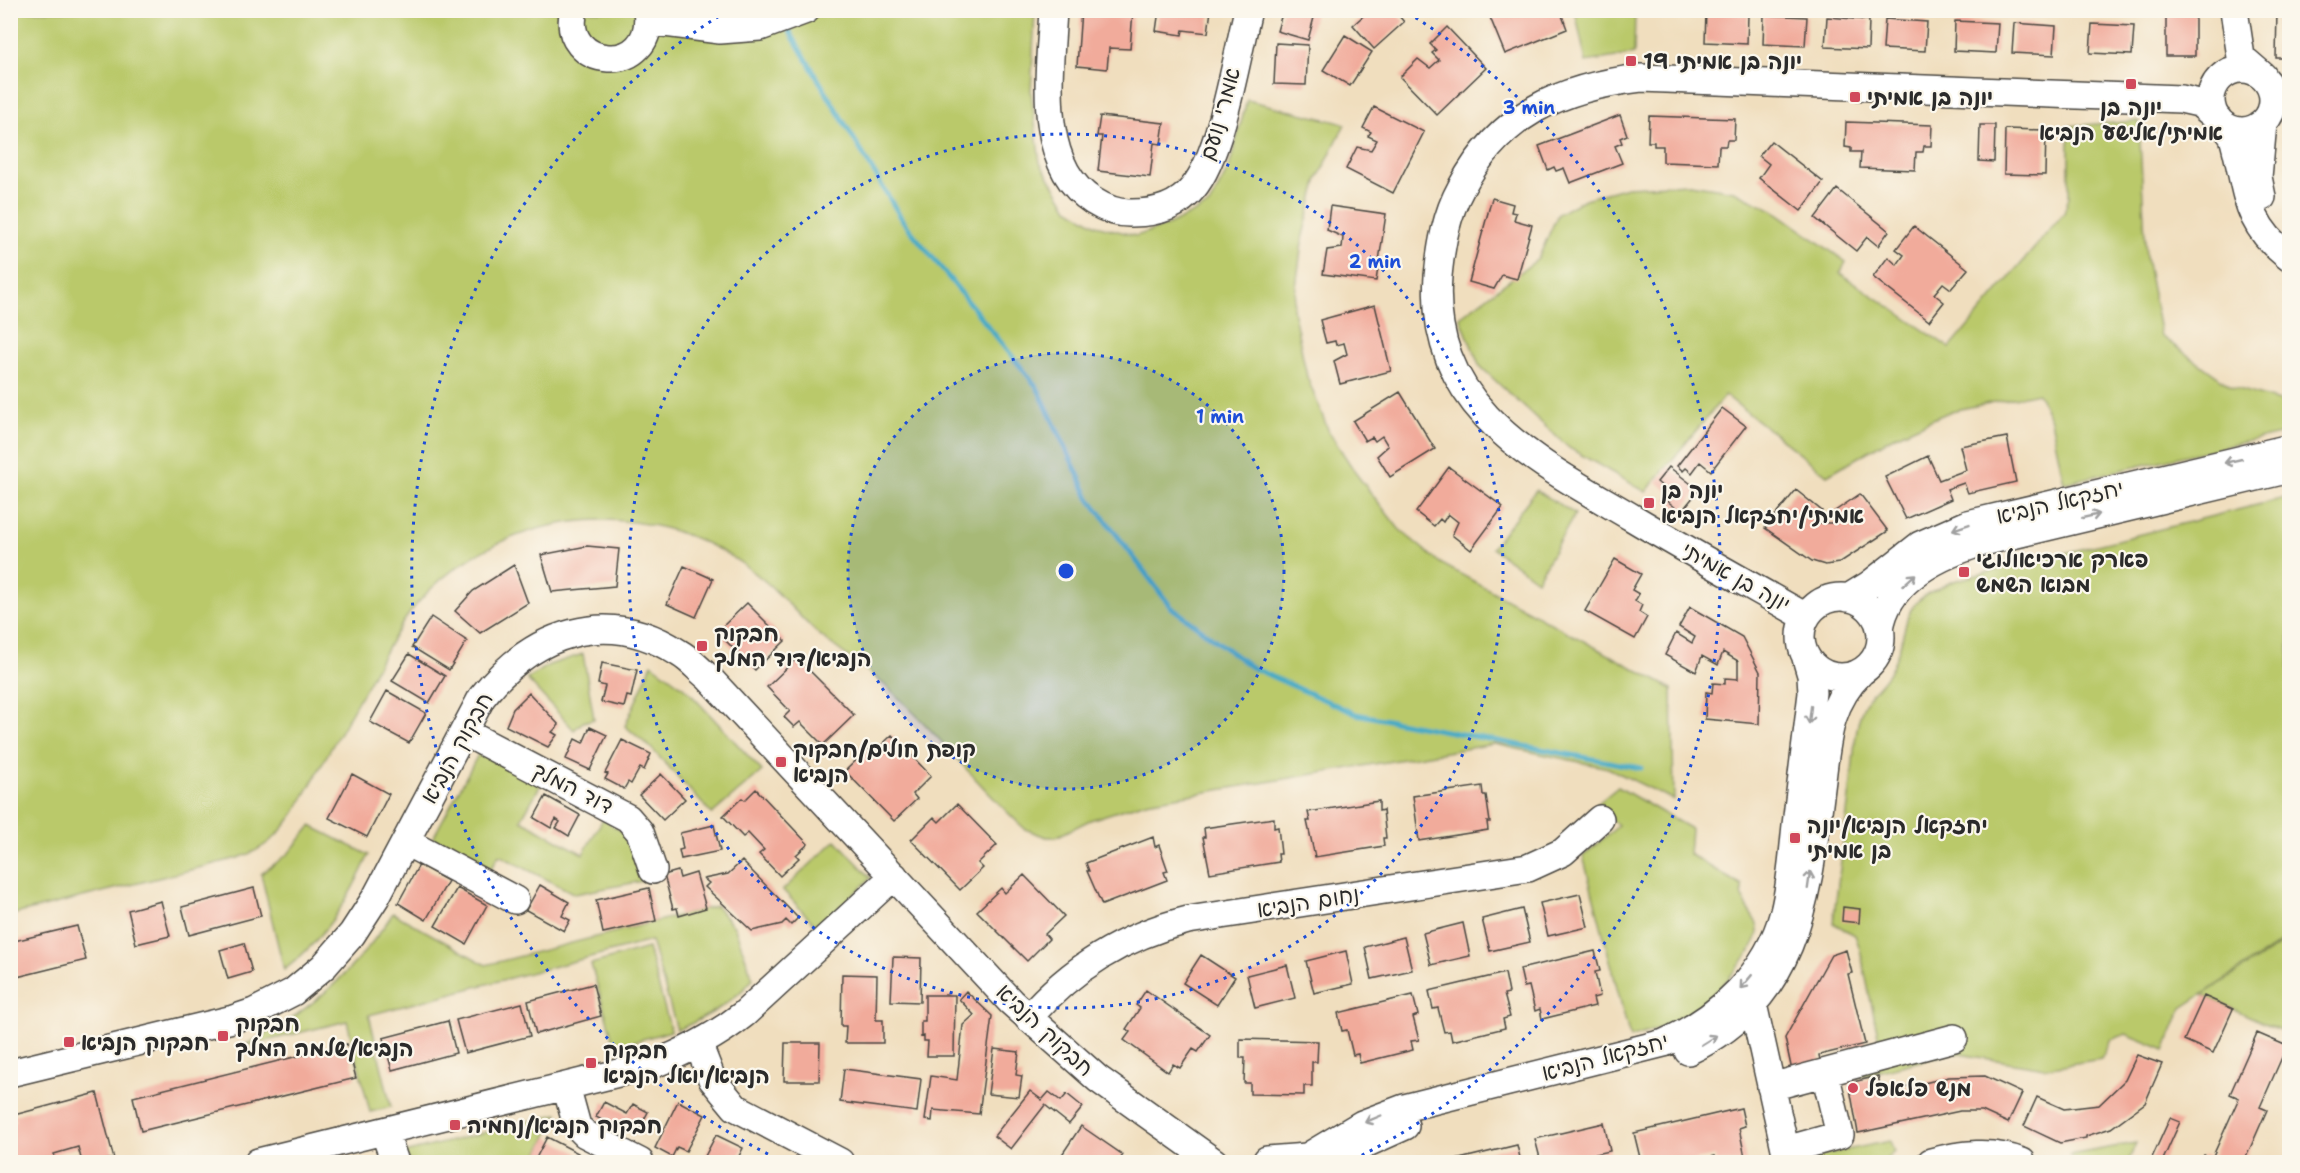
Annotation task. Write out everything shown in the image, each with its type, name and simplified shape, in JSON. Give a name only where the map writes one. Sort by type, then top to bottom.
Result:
[{"type":"street","points":[[574,10],[572,27],[576,39],[595,56],[607,59],[631,53],[640,45],[648,16],[720,30],[760,27],[806,10]]},
{"type":"street","name":"אמרי נועם","points":[[1053,10],[1051,120],[1054,149],[1070,180],[1081,193],[1102,207],[1125,213],[1149,213],[1172,205],[1192,189],[1209,164],[1248,10]]},
{"type":"street","points":[[2234,10],[2229,68],[2212,97],[2213,111],[2234,143],[2254,219],[2263,235],[2289,258]]},
{"type":"street","points":[[2229,68],[2244,62],[2274,85],[2274,100],[2264,122],[2258,177],[2261,195],[2271,218],[2289,237]]},
{"type":"street","name":"יונה בן אמיתי","points":[[2181,99],[2207,91],[2229,68]]},
{"type":"street","name":"יונה בן אמיתי","points":[[1806,617],[1541,464],[1520,448],[1482,412],[1454,368],[1445,344],[1439,316],[1437,288],[1440,256],[1447,224],[1457,195],[1487,147],[1507,128],[1538,107],[1582,88],[1641,78],[2181,99],[2199,103],[2222,123]]},
{"type":"street","points":[[2222,123],[2244,131],[2289,109]]},
{"type":"street","name":"יחזקאל הנביא","points":[[1848,597],[1869,585],[1920,545],[1959,527],[2289,448]]},
{"type":"street","name":"יחזקאל הנביא","points":[[1880,629],[1888,604],[1907,581],[1938,559],[1964,547],[2289,469]]},
{"type":"street","points":[[1837,597],[1848,597],[1869,608],[1880,629],[1878,654],[1861,672],[1850,677],[1833,677],[1817,670],[1806,658],[1801,637],[1806,617],[1822,602],[1837,597]]},
{"type":"street","name":"חבקוק הנביא","points":[[10,1073],[232,1019],[254,1012],[292,992],[324,966],[352,934],[376,897],[482,697],[498,676],[519,658],[543,644],[568,634],[596,629],[624,630],[652,638],[681,653],[708,677],[1028,1018],[1116,1093],[1214,1162]]},
{"type":"street","name":"יחזקאל הנביא","points":[[1265,1162],[1307,1157],[1362,1124],[1404,1108],[1657,1045],[1684,1034],[1722,1008],[1753,975],[1765,956],[1783,914],[1812,693],[1811,675],[1806,658]]},
{"type":"street","name":"יחזקאל הנביא","points":[[1338,1162],[1365,1144],[1407,1125],[1673,1058],[1723,1032],[1753,1004],[1777,971],[1800,919],[1808,890],[1828,730],[1842,694],[1861,672]]},
{"type":"street","name":"דוד המלך","points":[[464,732],[628,818],[639,832],[653,870]]},
{"type":"street","name":"נחום הנביא","points":[[1028,1018],[1058,986],[1089,962],[1121,943],[1154,930],[1188,920],[1528,868],[1563,852],[1600,819]]},
{"type":"street","points":[[406,842],[515,900]]},
{"type":"street","points":[[258,1162],[651,1065],[699,1046],[744,1014],[894,876]]},
{"type":"street","points":[[1753,1004],[1787,1156],[1840,1135],[1825,1073]]},
{"type":"street","points":[[1771,1087],[1954,1038]]},
{"type":"street","points":[[699,1046],[712,1079],[735,1107],[840,1162]]},
{"type":"street","points":[[566,1086],[577,1126],[585,1134],[640,1162]]},
{"type":"street","points":[[384,1131],[394,1162]]},
{"type":"street","points":[[1931,1162],[1958,1155],[1987,1154],[2022,1162]]},
{"type":"green space","points":[[10,11],[1035,11],[1031,92],[1040,163],[1068,208],[1096,225],[1136,236],[1169,225],[1209,205],[1229,168],[1247,100],[1345,124],[1318,178],[1303,235],[1293,309],[1307,377],[1329,432],[1357,475],[1399,529],[1440,563],[1672,689],[1674,800],[1608,768],[1494,744],[1146,802],[1090,820],[1056,837],[1046,837],[1025,829],[905,704],[816,632],[767,583],[742,564],[716,548],[660,527],[601,520],[571,522],[523,533],[489,548],[457,567],[428,591],[396,634],[296,811],[278,834],[257,850],[238,858],[11,915]]},
{"type":"green space","points":[[1575,11],[1635,11],[1634,54],[1586,62]]},
{"type":"green space","points":[[2139,121],[2146,258],[2161,336],[2232,387],[2289,404],[2289,432],[2064,483],[2051,420],[2038,393],[1951,411],[1895,436],[1827,475],[1725,395],[1646,492],[1569,448],[1500,385],[1479,365],[1460,317],[1538,259],[1558,214],[1585,199],[1627,187],[1690,184],[1734,191],[1773,210],[1846,262],[1840,273],[1950,348],[2064,213],[2069,197],[2069,126]]},
{"type":"green space","points":[[1536,490],[1575,514],[1537,580],[1492,548]]},
{"type":"green space","points":[[2289,497],[2289,937],[2182,1008],[2165,1050],[2126,1034],[2111,1040],[2101,1059],[2045,1068],[1953,1053],[1841,1081],[1881,1050],[1855,935],[1833,923],[1856,736],[1859,718],[1865,704],[1891,669],[1914,606],[1922,597],[1957,580]]},
{"type":"green space","points":[[583,654],[594,719],[583,722],[574,730],[527,679],[549,665]]},
{"type":"green space","points":[[652,664],[687,690],[762,771],[712,814],[651,748],[625,726]]},
{"type":"green space","points":[[480,751],[541,784],[521,820],[583,854],[603,819],[627,835],[643,881],[575,894],[499,855],[491,869],[433,838]]},
{"type":"green space","points":[[1618,787],[1691,829],[1689,854],[1742,886],[1744,902],[1758,927],[1755,941],[1741,963],[1701,1006],[1671,1023],[1630,1038],[1583,856],[1618,826],[1596,805]]},
{"type":"green space","points":[[311,826],[369,855],[334,918],[311,946],[284,970],[261,874],[288,854]]},
{"type":"green space","points":[[836,840],[871,878],[818,928],[783,890]]},
{"type":"green space","points":[[716,906],[735,928],[753,979],[718,1009],[677,1030],[651,941],[369,1015],[391,1107],[370,1112],[347,1021],[241,1047],[287,1021],[327,991],[362,955],[393,913],[486,965]]},
{"type":"green space","points":[[2289,939],[2289,1034],[2202,995]]},
{"type":"green space","points":[[648,948],[671,1031],[615,1047],[591,964]]},
{"type":"green space","points":[[558,1114],[534,1162],[410,1162],[404,1153]]},
{"type":"green space","points":[[1890,1141],[1894,1152],[1883,1162],[1807,1162],[1806,1158]]},
{"type":"green space","points":[[2136,1143],[2128,1162],[2077,1162],[2070,1155]]},
{"type":"building","points":[[1081,10],[1133,11],[1130,49],[1109,48],[1107,69],[1077,66]]},
{"type":"building","points":[[1159,10],[1211,10],[1208,33],[1183,30],[1182,35],[1156,31]]},
{"type":"building","points":[[1283,10],[1316,10],[1308,40],[1277,31]]},
{"type":"building","points":[[1370,10],[1394,10],[1404,22],[1374,49],[1353,25]]},
{"type":"building","points":[[1487,10],[1560,10],[1567,29],[1505,54]]},
{"type":"building","points":[[2277,10],[2290,10],[2290,58],[2276,58]]},
{"type":"building","points":[[1706,12],[1748,15],[1747,44],[1705,42]]},
{"type":"building","points":[[2166,13],[2195,13],[2195,56],[2166,56]]},
{"type":"building","points":[[1764,15],[1807,17],[1805,46],[1763,44]]},
{"type":"building","points":[[1827,17],[1869,20],[1868,49],[1825,47]]},
{"type":"building","points":[[1885,19],[1927,22],[1925,51],[1883,49]]},
{"type":"building","points":[[1955,21],[1998,23],[1996,53],[1954,51]]},
{"type":"building","points":[[2014,23],[2056,26],[2054,55],[2012,53]]},
{"type":"building","points":[[2092,24],[2134,26],[2132,55],[2090,53]]},
{"type":"building","points":[[1447,27],[1486,68],[1437,115],[1400,77],[1418,59],[1430,68],[1439,60],[1432,53],[1436,50],[1430,44]]},
{"type":"building","points":[[1345,35],[1372,52],[1350,86],[1323,70]]},
{"type":"building","points":[[1276,43],[1308,45],[1306,85],[1274,84]]},
{"type":"building","points":[[1374,107],[1424,132],[1393,193],[1346,169],[1357,147],[1371,150],[1377,140],[1368,136],[1371,132],[1363,128]]},
{"type":"building","points":[[1620,115],[1627,135],[1620,138],[1622,143],[1615,146],[1622,163],[1570,183],[1564,168],[1556,171],[1554,167],[1548,170],[1539,146]]},
{"type":"building","points":[[1100,116],[1164,123],[1161,144],[1154,143],[1150,177],[1098,171],[1102,136],[1097,136]]},
{"type":"building","points":[[1649,116],[1735,119],[1734,140],[1727,140],[1726,146],[1719,146],[1718,164],[1663,162],[1663,146],[1654,146],[1654,142],[1648,142]]},
{"type":"building","points":[[1846,122],[1932,125],[1931,146],[1924,146],[1923,152],[1916,152],[1915,170],[1860,168],[1861,152],[1851,152],[1851,148],[1845,147]]},
{"type":"building","points":[[1980,125],[1995,125],[1994,162],[1979,161]]},
{"type":"building","points":[[2005,129],[2046,130],[2045,175],[2004,174]]},
{"type":"building","points":[[1771,141],[1823,182],[1801,211],[1759,178],[1769,164],[1759,156]]},
{"type":"building","points":[[1837,189],[1889,231],[1878,246],[1867,237],[1856,251],[1815,218]]},
{"type":"building","points":[[1492,198],[1513,204],[1511,212],[1516,213],[1514,220],[1532,225],[1517,279],[1502,275],[1494,289],[1469,282]]},
{"type":"building","points":[[1330,206],[1386,214],[1376,281],[1323,274],[1327,250],[1342,248],[1343,237],[1327,230]]},
{"type":"building","points":[[1914,226],[1968,269],[1951,289],[1943,283],[1934,294],[1944,302],[1929,321],[1873,277],[1888,257],[1897,265],[1904,255],[1896,249]]},
{"type":"building","points":[[1375,305],[1391,371],[1340,384],[1334,361],[1347,354],[1344,343],[1336,345],[1335,341],[1326,343],[1320,320]]},
{"type":"building","points":[[1400,392],[1435,449],[1390,477],[1377,456],[1388,446],[1382,436],[1375,441],[1372,437],[1365,441],[1353,421]]},
{"type":"building","points":[[1722,408],[1746,426],[1711,471],[1700,462],[1692,473],[1686,468],[1683,471],[1677,466]]},
{"type":"building","points":[[2007,437],[2016,482],[1968,493],[1964,483],[1947,489],[1951,499],[1906,519],[1885,477],[1928,456],[1939,480],[1966,470],[1960,446]]},
{"type":"building","points":[[1449,467],[1503,507],[1471,550],[1452,535],[1458,522],[1448,514],[1443,522],[1440,519],[1434,526],[1416,512]]},
{"type":"building","points":[[1669,467],[1699,490],[1681,512],[1666,500],[1671,494],[1657,482]]},
{"type":"building","points":[[1796,490],[1822,511],[1816,520],[1820,523],[1837,523],[1842,518],[1835,511],[1860,494],[1888,531],[1839,563],[1825,565],[1812,561],[1765,528]]},
{"type":"building","points":[[587,546],[619,549],[615,586],[552,592],[541,555]]},
{"type":"building","points":[[1615,559],[1641,574],[1632,590],[1639,594],[1635,601],[1642,605],[1639,612],[1647,617],[1635,639],[1585,611]]},
{"type":"building","points":[[514,565],[528,603],[480,633],[455,611],[473,591]]},
{"type":"building","points":[[684,566],[713,579],[696,617],[667,604]]},
{"type":"building","points":[[747,603],[785,641],[755,670],[721,636],[725,632],[721,628]]},
{"type":"building","points":[[1690,607],[1742,637],[1760,672],[1759,724],[1705,719],[1706,692],[1712,693],[1713,683],[1725,684],[1725,678],[1738,679],[1738,661],[1723,652],[1718,665],[1702,656],[1696,672],[1665,655],[1676,633],[1692,643],[1695,637],[1679,627]]},
{"type":"building","points":[[431,617],[467,641],[449,670],[412,647]]},
{"type":"building","points":[[409,654],[445,676],[429,703],[392,681]]},
{"type":"building","points":[[797,658],[854,715],[823,745],[800,722],[794,727],[784,717],[790,711],[767,687]]},
{"type":"building","points":[[602,663],[637,670],[631,697],[627,696],[624,707],[601,702],[605,686],[598,684]]},
{"type":"building","points":[[387,691],[426,713],[409,743],[370,722]]},
{"type":"building","points":[[529,693],[559,725],[552,732],[557,735],[548,747],[506,726],[513,709]]},
{"type":"building","points":[[590,727],[607,735],[590,770],[566,759],[575,739],[583,743]]},
{"type":"building","points":[[892,735],[931,776],[913,794],[917,799],[894,821],[845,771],[869,748],[873,753]]},
{"type":"building","points":[[622,740],[651,754],[644,770],[640,768],[631,784],[628,782],[624,789],[605,779],[608,774],[605,773]]},
{"type":"building","points":[[352,774],[389,794],[367,837],[329,818]]},
{"type":"building","points":[[661,774],[685,799],[663,820],[639,795]]},
{"type":"building","points":[[1482,786],[1483,795],[1486,795],[1490,822],[1487,822],[1488,830],[1419,841],[1413,796]]},
{"type":"building","points":[[756,789],[808,844],[796,855],[799,858],[780,876],[759,854],[764,850],[748,833],[743,837],[723,816],[742,798],[745,800]]},
{"type":"building","points":[[546,796],[580,815],[569,836],[556,828],[560,822],[556,819],[551,828],[534,818]]},
{"type":"building","points":[[1379,801],[1379,811],[1383,810],[1386,838],[1383,838],[1384,846],[1315,857],[1307,821],[1310,821],[1308,812]]},
{"type":"building","points":[[957,804],[997,845],[978,863],[983,868],[960,890],[911,840],[934,817],[939,822]]},
{"type":"building","points":[[1274,818],[1274,828],[1278,827],[1281,854],[1278,854],[1279,862],[1210,873],[1203,837],[1205,837],[1204,828]]},
{"type":"building","points":[[714,825],[720,851],[681,859],[679,850],[683,849],[680,833]]},
{"type":"building","points":[[1153,837],[1155,847],[1159,845],[1168,871],[1164,872],[1167,880],[1102,905],[1087,871],[1089,871],[1086,863]]},
{"type":"building","points":[[742,861],[798,918],[791,925],[786,920],[782,924],[752,931],[705,887],[709,883],[704,879],[728,874]]},
{"type":"building","points":[[419,865],[448,881],[426,920],[398,903]]},
{"type":"building","points":[[678,871],[680,878],[696,873],[706,908],[679,916],[677,908],[673,909],[664,875]]},
{"type":"building","points":[[1024,875],[1064,916],[1045,934],[1049,939],[1027,961],[977,911],[1001,888],[1005,893]]},
{"type":"building","points":[[540,885],[569,902],[562,916],[570,920],[564,931],[526,910]]},
{"type":"building","points":[[254,888],[261,916],[189,935],[182,907]]},
{"type":"building","points":[[457,888],[487,905],[466,944],[435,926]]},
{"type":"building","points":[[649,888],[656,921],[603,933],[596,900]]},
{"type":"building","points":[[1580,894],[1588,927],[1548,936],[1540,903]]},
{"type":"building","points":[[161,901],[170,936],[136,944],[128,910]]},
{"type":"building","points":[[1843,907],[1860,909],[1859,923],[1842,921]]},
{"type":"building","points":[[1522,909],[1530,942],[1490,951],[1482,919]]},
{"type":"building","points":[[1463,923],[1470,956],[1431,965],[1423,933]]},
{"type":"building","points":[[77,926],[86,960],[17,977],[10,942]]},
{"type":"building","points":[[1404,937],[1412,970],[1372,979],[1365,947]]},
{"type":"building","points":[[244,943],[252,972],[228,979],[220,950]]},
{"type":"building","points":[[1846,950],[1852,973],[1848,974],[1865,1044],[1819,1055],[1821,1065],[1792,1071],[1785,1038],[1831,955]]},
{"type":"building","points":[[1346,951],[1353,984],[1314,993],[1306,961]]},
{"type":"building","points":[[1595,951],[1600,971],[1595,972],[1600,996],[1593,998],[1595,1006],[1542,1019],[1540,1009],[1535,1011],[1529,986],[1524,987],[1520,969]]},
{"type":"building","points":[[1201,955],[1235,977],[1217,1005],[1183,983]]},
{"type":"building","points":[[893,957],[921,958],[920,1002],[891,1001]]},
{"type":"building","points":[[1287,965],[1295,998],[1255,1008],[1247,975]]},
{"type":"building","points":[[1505,973],[1509,993],[1504,994],[1510,1017],[1503,1019],[1505,1028],[1452,1041],[1450,1031],[1444,1032],[1438,1008],[1433,1009],[1429,991]]},
{"type":"building","points":[[842,974],[877,975],[876,1020],[883,1020],[883,1043],[845,1043],[846,1026],[841,1026]]},
{"type":"building","points":[[593,984],[601,1016],[536,1034],[528,1001]]},
{"type":"building","points":[[1146,990],[1210,1035],[1198,1052],[1193,1049],[1180,1068],[1173,1064],[1168,1072],[1124,1040],[1130,1032],[1126,1029],[1140,1008],[1136,1005]]},
{"type":"building","points":[[966,991],[992,1016],[979,1114],[933,1110],[932,1121],[925,1120],[931,1076],[957,1080],[963,1025],[974,1015],[959,999]]},
{"type":"building","points":[[925,995],[955,995],[954,1056],[927,1056],[928,1041],[924,1041],[924,1036],[921,1037],[921,1021],[925,1021]]},
{"type":"building","points":[[1413,995],[1418,1015],[1413,1017],[1419,1040],[1411,1041],[1413,1050],[1360,1063],[1358,1054],[1353,1055],[1347,1030],[1342,1031],[1338,1013]]},
{"type":"building","points":[[2204,996],[2233,1009],[2213,1053],[2184,1040]]},
{"type":"building","points":[[522,1003],[530,1036],[465,1053],[456,1020]]},
{"type":"building","points":[[448,1021],[456,1053],[392,1070],[383,1038]]},
{"type":"building","points":[[2257,1033],[2287,1046],[2260,1107],[2267,1110],[2244,1162],[2200,1162],[2204,1155],[2212,1158],[2239,1098],[2230,1094]]},
{"type":"building","points":[[1240,1039],[1318,1041],[1317,1062],[1312,1062],[1312,1086],[1304,1086],[1304,1095],[1250,1094],[1250,1083],[1244,1083],[1245,1058],[1240,1058]]},
{"type":"building","points":[[785,1043],[820,1043],[819,1081],[784,1081]]},
{"type":"building","points":[[347,1044],[356,1078],[141,1131],[133,1097]]},
{"type":"building","points":[[994,1049],[1019,1052],[1016,1075],[1022,1076],[1019,1097],[988,1094]]},
{"type":"building","points":[[2137,1055],[2162,1064],[2145,1103],[2111,1128],[2086,1136],[2086,1138],[2060,1143],[2024,1126],[2037,1097],[2064,1109],[2099,1105],[2125,1080]]},
{"type":"building","points":[[844,1069],[921,1079],[917,1112],[840,1102]]},
{"type":"building","points":[[1878,1076],[1882,1093],[1949,1077],[1985,1076],[2022,1093],[2008,1123],[1982,1111],[1960,1111],[1858,1133],[1849,1083]]},
{"type":"building","points":[[1030,1091],[1042,1100],[1049,1092],[1061,1101],[1067,1094],[1083,1107],[1069,1124],[1045,1105],[1011,1149],[994,1136]]},
{"type":"building","points":[[97,1093],[114,1159],[82,1162],[78,1147],[54,1154],[56,1162],[10,1162],[10,1123],[16,1122],[14,1115]]},
{"type":"building","points":[[678,1101],[705,1115],[686,1151],[677,1147],[672,1157],[655,1148]]},
{"type":"building","points":[[604,1102],[627,1114],[633,1104],[648,1112],[637,1133],[623,1126],[621,1130],[596,1117]]},
{"type":"building","points":[[1741,1108],[1745,1126],[1739,1128],[1746,1162],[1716,1162],[1715,1156],[1687,1162],[1641,1162],[1634,1133]]},
{"type":"building","points":[[2170,1118],[2180,1122],[2162,1162],[2150,1162]]},
{"type":"building","points":[[1604,1123],[1610,1151],[1559,1162],[1541,1162],[1535,1139]]},
{"type":"building","points":[[1081,1126],[1123,1155],[1118,1162],[1057,1162]]},
{"type":"building","points":[[716,1135],[743,1148],[736,1162],[731,1159],[729,1162],[702,1162]]},
{"type":"building","points":[[547,1137],[578,1153],[573,1162],[534,1162]]},
{"type":"building","points":[[1517,1145],[1521,1162],[1447,1162]]},
{"type":"waterway","points":[[787,27],[903,221],[1037,387],[1089,498],[1171,607],[1251,667],[1356,714],[1641,768]]},
{"type":"place","name":"יונה בן אמיתי 19","points":[[1631,61]]},
{"type":"place","name":"יונה בן אמיתי/אלישע הנביא","points":[[2131,84]]},
{"type":"place","name":"יונה בן אמיתי","points":[[1855,97]]},
{"type":"place","name":"יונה בן אמיתי/יחזקאל הנביא","points":[[1649,503]]},
{"type":"place","name":"פארק ארכיאולוגי מבוא השמש","points":[[1964,572]]},
{"type":"place","name":"חבקוק הנביא/דוד המלך","points":[[702,646]]},
{"type":"place","name":"קופת חולים/חבקוק הנביא","points":[[781,762]]},
{"type":"place","name":"יחזקאל הנביא/יונה בן אמיתי","points":[[1795,838]]},
{"type":"place","name":"חבקוק הנביא/שלמה המלך","points":[[223,1036]]},
{"type":"place","name":"חבקוק הנביא","points":[[69,1042]]},
{"type":"place","name":"חבקוק הנביא/יואל הנביא","points":[[591,1063]]},
{"type":"place","name":"מנש פלאפל","points":[[1853,1088]]},
{"type":"place","name":"חבקוק הנביא/נחמיה","points":[[455,1125]]}]
